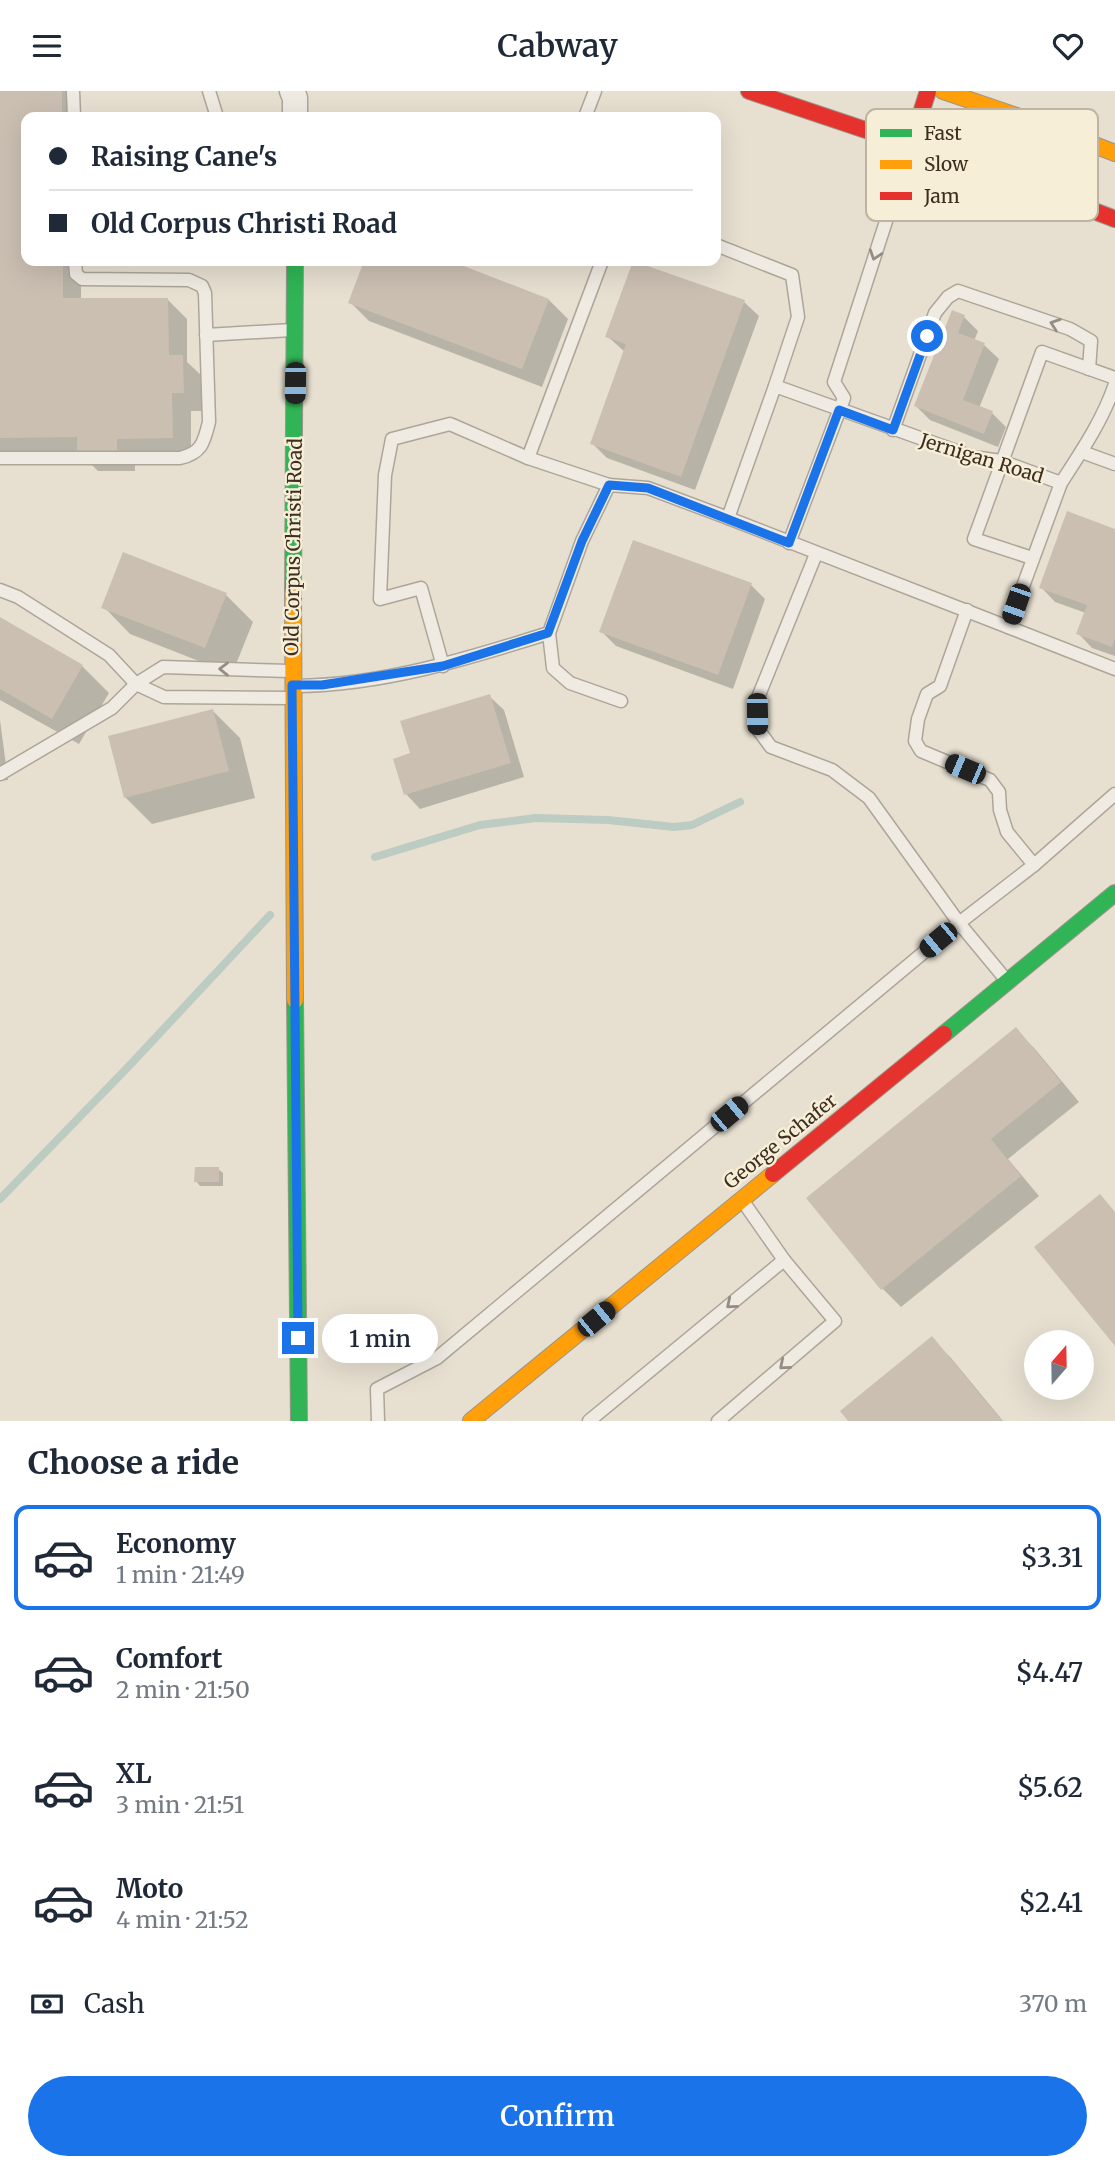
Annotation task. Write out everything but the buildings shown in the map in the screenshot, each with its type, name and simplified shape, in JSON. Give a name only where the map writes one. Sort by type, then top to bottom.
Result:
[{"type":"street","points":[[749,91],[866,129]]},
{"type":"street","points":[[922,109],[928,91]]},
{"type":"street","points":[[943,91],[996,109]]},
{"type":"street","points":[[1098,146],[1115,153]]},
{"type":"street","points":[[1098,212],[1115,219]]},
{"type":"street","name":"Old Corpus Christi Road","points":[[295,266],[292,685],[299,1421]]},
{"type":"street","name":"George Schafer","points":[[471,1421],[1115,893]]},
{"type":"lane","points":[[73,91],[74,112]]},
{"type":"lane","points":[[209,91],[215,112]]},
{"type":"lane","points":[[587,112],[595,91]]},
{"type":"lane","points":[[789,543],[841,404],[834,381],[886,221]]},
{"type":"lane","points":[[721,247],[792,275],[798,317],[728,519]]},
{"type":"lane","points":[[0,458],[180,458],[192,455],[205,438],[209,422],[205,293],[202,286],[196,282],[82,279],[76,274],[75,266]]},
{"type":"lane","points":[[528,457],[600,266]]},
{"type":"lane","points":[[893,430],[935,313],[948,297],[958,291],[1070,329],[1091,341],[1089,369]]},
{"type":"lane","points":[[206,335],[295,330]]},
{"type":"lane","points":[[1032,558],[974,539],[1042,352],[1115,378]]},
{"type":"lane","name":"Jernigan Road","points":[[775,386],[841,404],[893,430],[974,457],[1001,461],[1061,483],[1082,452],[1110,400],[1115,384]]},
{"type":"lane","points":[[443,666],[421,588],[380,599],[385,475],[393,439],[450,424],[528,457],[609,485],[648,488],[1115,669]]},
{"type":"lane","points":[[1082,452],[1115,464]]},
{"type":"lane","points":[[1008,627],[1061,483]]},
{"type":"lane","points":[[609,485],[582,541],[548,633],[553,668],[570,683],[621,701]]},
{"type":"lane","points":[[816,554],[757,700],[757,729],[771,747],[832,770],[869,799],[959,923],[1007,982]]},
{"type":"lane","points":[[0,590],[18,597],[109,655],[136,684],[164,697],[292,685],[322,685],[443,666],[548,633]]},
{"type":"lane","points":[[967,610],[940,686],[927,694],[918,719],[915,741],[921,751],[990,779],[999,792],[1000,810],[1007,832],[1034,865]]},
{"type":"lane","points":[[0,773],[111,708],[136,684],[163,667],[292,685]]},
{"type":"lane","points":[[378,1421],[377,1389],[437,1358],[959,923],[1034,865],[1115,794]]},
{"type":"lane","points":[[719,1421],[835,1321],[784,1260],[742,1199]]},
{"type":"lane","points":[[589,1421],[784,1260]]},
{"type":"waterway","points":[[375,857],[480,825],[536,818],[608,820],[674,827],[692,825],[740,802]]},
{"type":"waterway","points":[[0,1199],[270,915]]},
{"type":"traffic: fast","points":[[293,593],[295,266]]},
{"type":"traffic: fast","points":[[944,1034],[1115,893]]},
{"type":"traffic: fast","points":[[295,1000],[299,1421]]},
{"type":"traffic: slow","points":[[943,91],[996,109]]},
{"type":"traffic: slow","points":[[1098,146],[1115,153]]},
{"type":"traffic: slow","points":[[293,593],[295,1000]]},
{"type":"traffic: slow","points":[[471,1421],[773,1174]]},
{"type":"traffic: jam","points":[[749,91],[866,130]]},
{"type":"traffic: jam","points":[[922,109],[928,91]]},
{"type":"traffic: jam","points":[[1098,212],[1115,219]]},
{"type":"traffic: jam","points":[[773,1174],[944,1034]]},
{"type":"route","points":[[298,1338],[292,685],[322,685],[443,666],[548,633],[582,541],[609,485],[648,488],[789,543],[839,410],[893,430],[927,336]]}]
